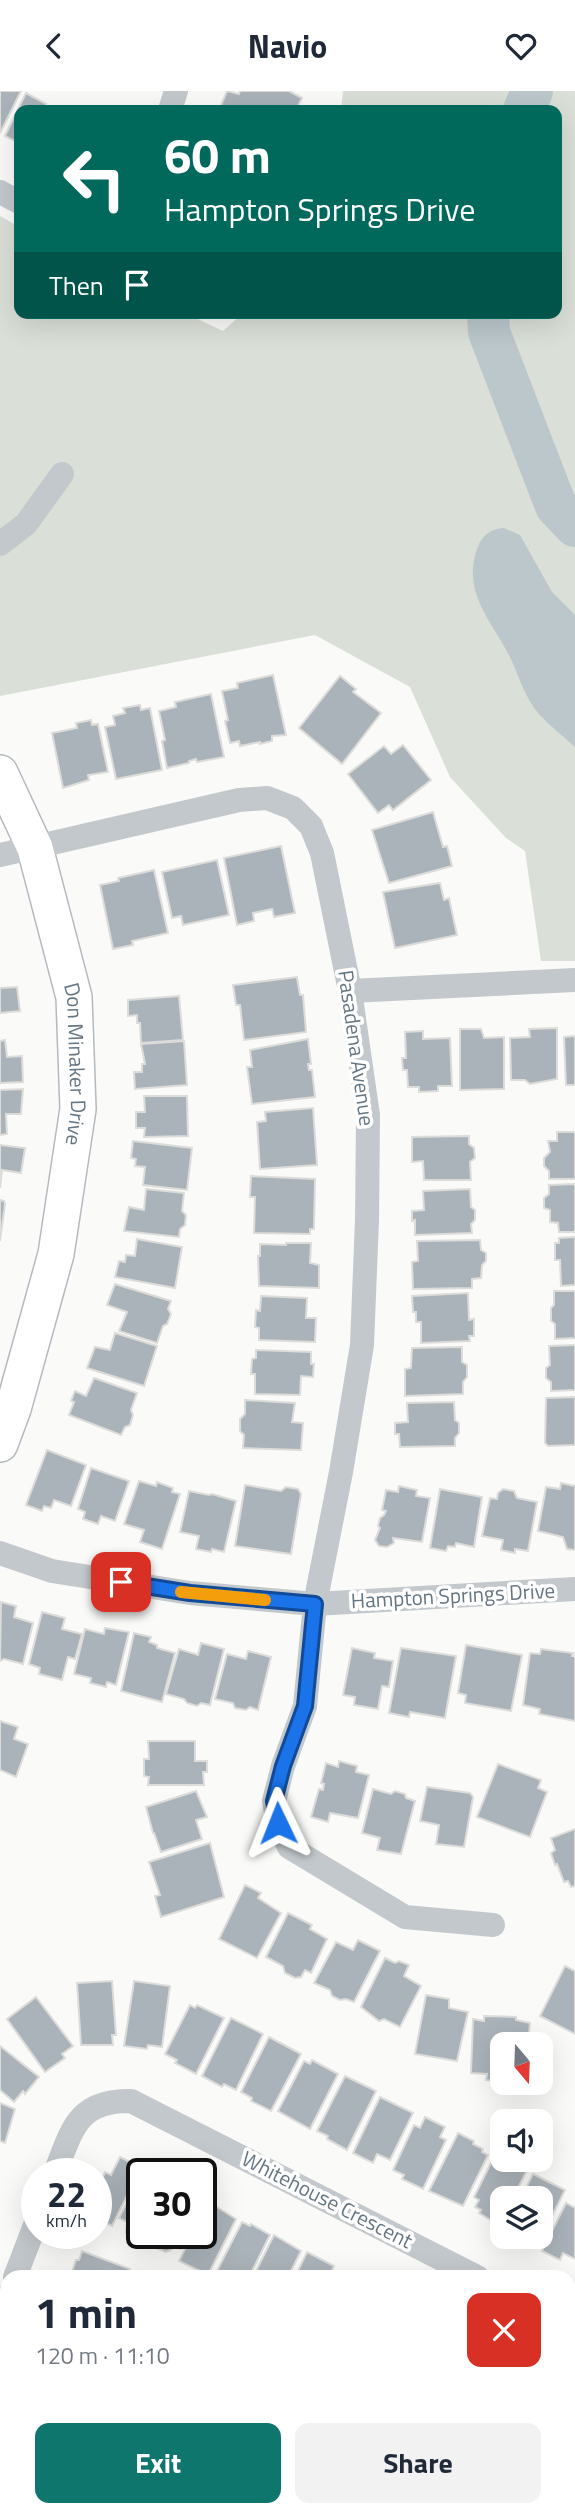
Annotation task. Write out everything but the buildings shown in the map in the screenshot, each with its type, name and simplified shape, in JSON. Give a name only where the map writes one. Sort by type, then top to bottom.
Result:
[{"type":"street","points":[[0,544],[26,524],[62,474]]},
{"type":"street","name":"Don Minaker Drive","points":[[0,773],[35,848],[74,997],[78,1109],[56,1254],[13,1409],[0,1444]]},
{"type":"street","name":"Pasadena Avenue","points":[[0,855],[239,800],[267,798],[293,808],[311,826],[322,853],[350,991],[368,1115],[367,1220],[362,1345],[315,1604],[305,1706],[283,1766],[274,1801],[278,1823],[289,1847],[405,1917],[493,1925]]},
{"type":"street","points":[[350,991],[575,980]]},
{"type":"street","name":"Hampton Springs Drive","points":[[0,1553],[52,1571],[190,1593],[315,1604],[575,1589]]},
{"type":"street","name":"Whitehouse Crescent","points":[[61,2158],[81,2115],[96,2105],[131,2101],[463,2270]]},
{"type":"street","points":[[18,2270],[26,2249]]},
{"type":"shaded area","points":[[343,91],[575,91],[575,961],[541,961],[525,851],[506,838],[450,777],[410,687],[315,635],[0,696],[0,216],[14,224],[14,319],[198,319],[223,331],[236,319],[562,319],[562,105],[342,105]]},
{"type":"shaded area","points":[[504,528],[520,535],[552,592],[575,615],[575,747],[534,708],[476,592],[473,564],[479,544],[487,534]]},
{"type":"waterway","points":[[526,105],[532,91]]},
{"type":"waterway","points":[[488,319],[489,332],[556,506],[575,526]]},
{"type":"slow traffic","points":[[181,1592],[265,1600]]},
{"type":"route","points":[[121,1582],[190,1593],[315,1604],[305,1706],[283,1766],[274,1801],[278,1823]]}]
